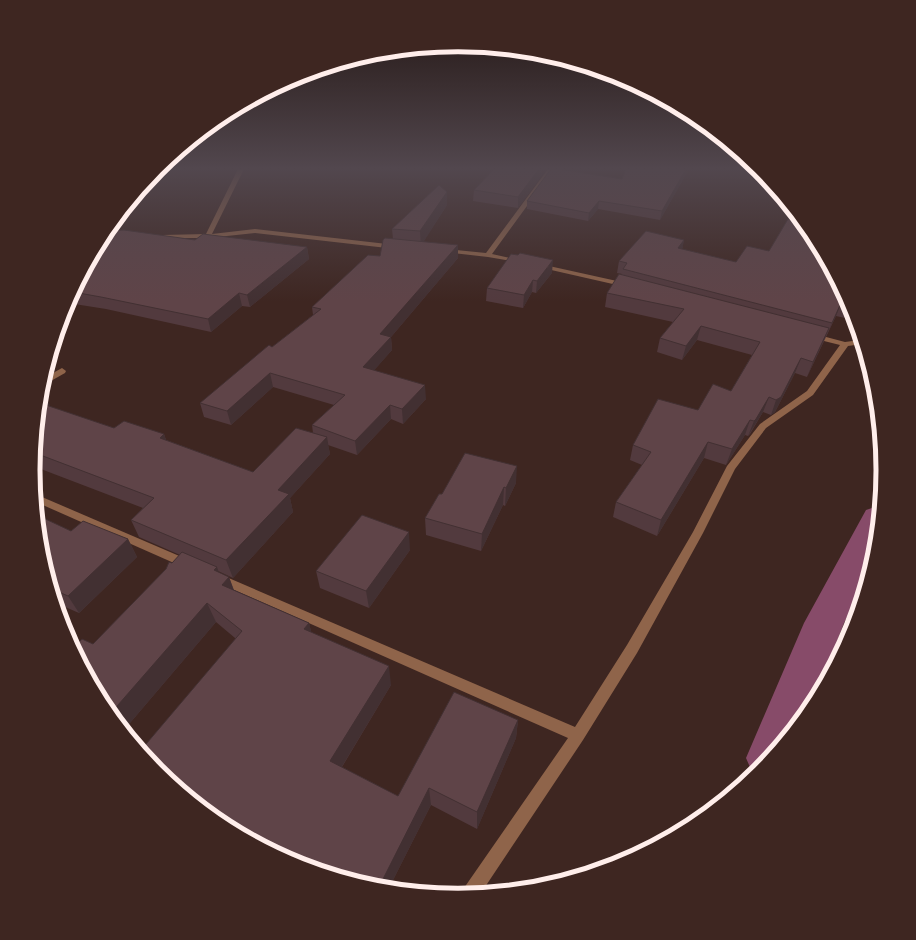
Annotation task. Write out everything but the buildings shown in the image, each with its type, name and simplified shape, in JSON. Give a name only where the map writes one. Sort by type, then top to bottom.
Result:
[{"type":"street","points":[[208,236],[219,213]]},
{"type":"street","points":[[488,255],[519,213]]},
{"type":"street","points":[[154,238],[208,236],[255,231],[354,244],[409,248]]},
{"type":"street","points":[[433,250],[488,255],[635,287]]},
{"type":"street","points":[[800,332],[845,344],[856,343]]},
{"type":"street","points":[[474,887],[578,735],[632,650],[698,533],[731,468],[763,426],[810,393],[845,344]]},
{"type":"street","points":[[50,378],[62,371]]},
{"type":"street","points":[[41,500],[197,568]]},
{"type":"street","points":[[212,575],[578,735]]},
{"type":"waterway","points":[[776,741],[824,623],[871,533]]}]
